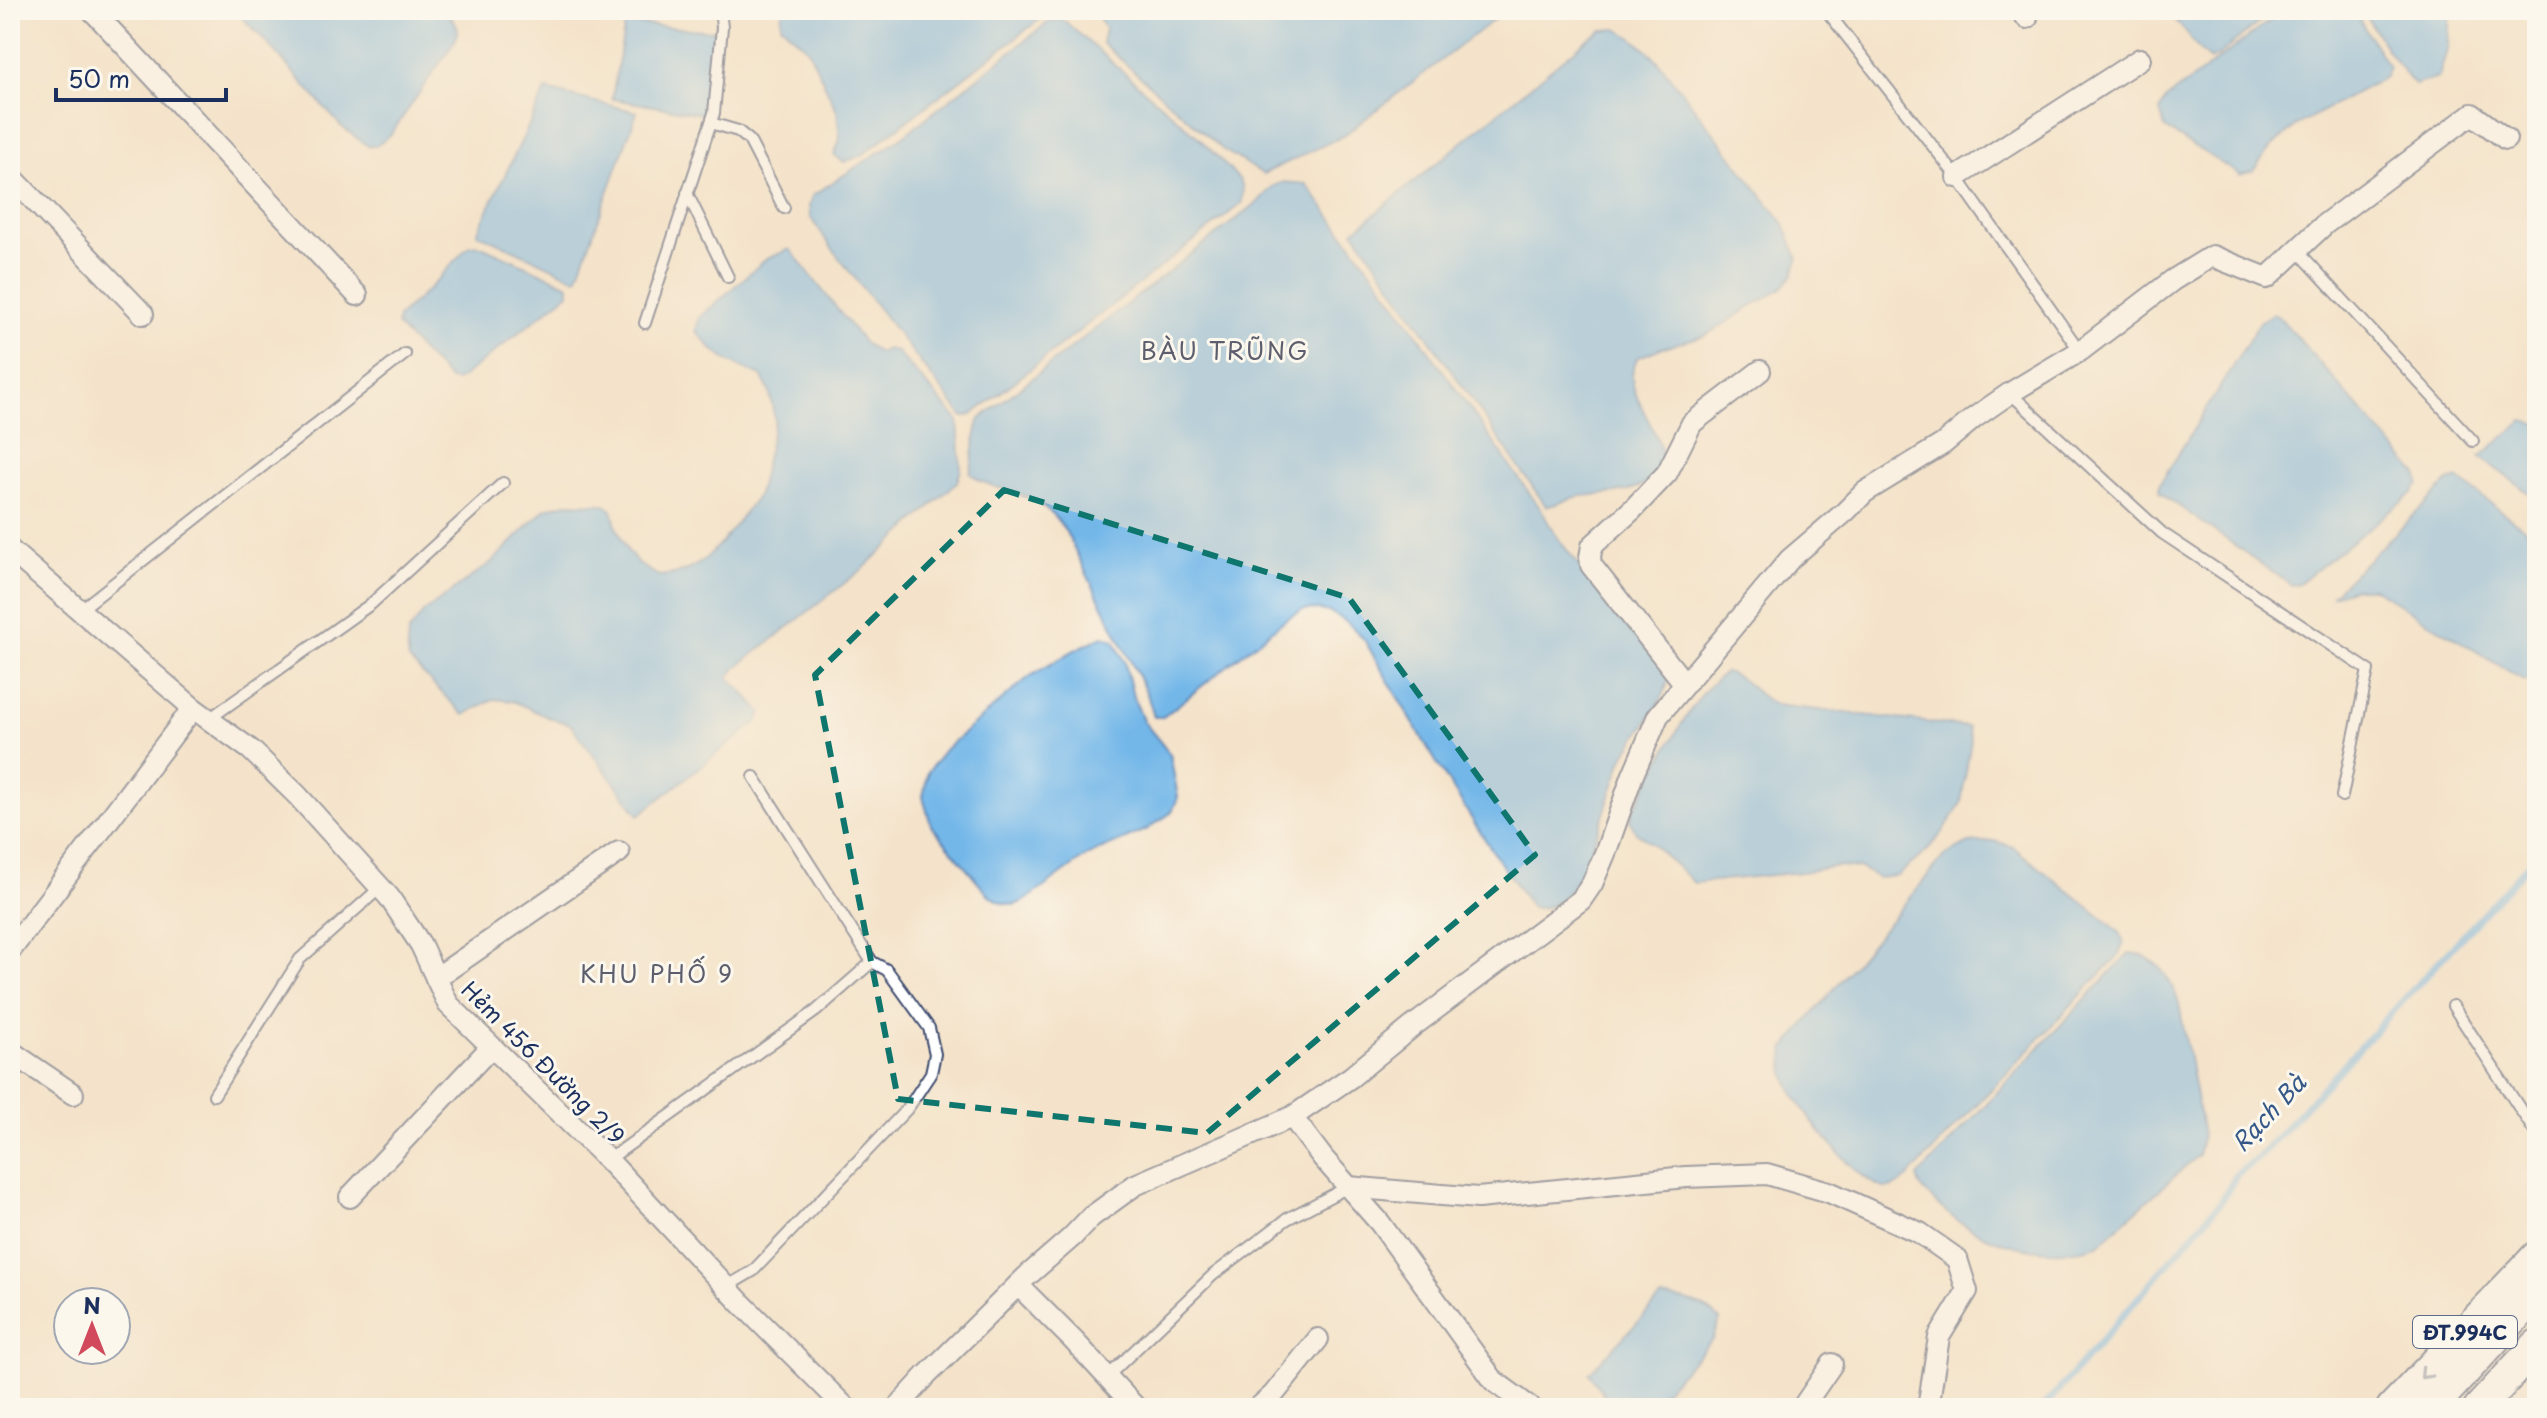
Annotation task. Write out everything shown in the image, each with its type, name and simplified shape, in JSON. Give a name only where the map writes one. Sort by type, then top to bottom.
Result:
[{"type":"main road","name":"ĐT.994C","points":[[2392,1408],[2537,1256]]},
{"type":"main road","name":"ĐT.994C","points":[[2431,1408],[2537,1293]]},
{"type":"main road","name":"ĐT.994C","points":[[2479,1408],[2537,1345]]},
{"type":"street","points":[[92,10],[357,295]]},
{"type":"street","points":[[1957,177],[2140,59]]},
{"type":"street","points":[[897,1408],[1018,1285],[1091,1217],[1135,1185],[1292,1117],[1351,1077],[1413,1026],[1581,900],[1592,884],[1606,851],[1658,716],[1790,559],[1865,492],[1943,444],[2010,393],[2080,351],[2173,280],[2212,256],[2267,278],[2325,224],[2472,114],[2506,139]]},
{"type":"street","points":[[10,175],[143,314]]},
{"type":"street","points":[[1684,683],[1591,565],[1592,546],[1667,473],[1692,423],[1760,371]]},
{"type":"street","name":"Hẻm 456 Đường 2/9","points":[[10,550],[201,714],[251,750],[297,795],[381,887],[421,945],[448,1004],[608,1160],[726,1287],[846,1408]]},
{"type":"street","points":[[10,951],[201,714]]},
{"type":"street","points":[[436,978],[619,852]]},
{"type":"street","points":[[350,1197],[491,1047]]},
{"type":"street","points":[[13,1061],[73,1094]]},
{"type":"street","points":[[1292,1117],[1380,1223],[1494,1381],[1531,1408]]},
{"type":"street","points":[[1348,1187],[1478,1198],[1686,1177],[1767,1174],[1829,1192],[1920,1233],[1957,1259],[1967,1291],[1939,1337],[1928,1408]]},
{"type":"street","points":[[1018,1285],[1136,1408]]},
{"type":"street","points":[[1258,1408],[1273,1395],[1318,1339]]},
{"type":"street","points":[[1802,1408],[1832,1364]]},
{"type":"lane","points":[[645,323],[714,113],[722,27],[720,10]]},
{"type":"lane","points":[[1826,10],[1957,177],[2080,351]]},
{"type":"lane","points":[[711,123],[738,131],[749,140],[784,208]]},
{"type":"lane","points":[[687,193],[728,277]]},
{"type":"lane","points":[[2297,250],[2473,441]]},
{"type":"lane","points":[[80,610],[405,354]]},
{"type":"lane","points":[[2010,393],[2162,533],[2368,670],[2342,796]]},
{"type":"lane","points":[[201,714],[371,604],[503,483]]},
{"type":"lane","points":[[726,1287],[753,1271],[908,1108],[931,1073],[935,1054],[929,1028],[887,970],[872,962],[754,777]]},
{"type":"lane","points":[[214,1095],[300,959],[381,887]]},
{"type":"lane","points":[[608,1160],[816,1011],[872,962]]},
{"type":"lane","points":[[2453,1006],[2537,1135]]},
{"type":"lane","points":[[1107,1377],[1213,1275],[1287,1219],[1348,1187]]},
{"type":"highlighted area","points":[[1004,490],[1349,598],[1535,855],[1207,1133],[898,1099],[815,675]]},
{"type":"water","points":[[235,10],[438,10],[451,17],[458,28],[455,41],[391,134],[376,146],[368,146],[342,127]]},
{"type":"water","points":[[782,10],[1052,10],[862,155],[844,162],[834,155],[840,139],[837,111],[808,49],[781,25]]},
{"type":"water","points":[[1095,10],[1506,10],[1343,136],[1263,174],[1222,149],[1102,43],[1105,29]]},
{"type":"water","points":[[2168,10],[2274,10],[2210,60]]},
{"type":"water","points":[[2284,10],[2353,10],[2389,67],[2385,77],[2297,125],[2271,147],[2253,171],[2240,175],[2165,128],[2160,111],[2166,99]]},
{"type":"water","points":[[2362,10],[2450,10],[2448,46],[2439,77],[2414,85]]},
{"type":"water","points":[[1062,19],[1197,136],[1239,179],[1243,187],[1242,203],[972,415],[963,417],[836,254],[810,217],[809,206],[812,196],[902,137],[1050,21]]},
{"type":"water","points":[[625,23],[714,31],[702,114],[612,99]]},
{"type":"water","points":[[1617,29],[1633,38],[1657,60],[1784,224],[1798,258],[1793,275],[1782,288],[1706,335],[1637,358],[1632,374],[1635,391],[1662,455],[1660,469],[1650,481],[1624,492],[1576,497],[1546,506],[1354,231],[1589,38],[1602,30]]},
{"type":"water","points":[[546,90],[637,112],[577,279],[477,233]]},
{"type":"water","points":[[1284,182],[1306,184],[1389,294],[1564,546],[1667,669],[1666,689],[1625,755],[1586,861],[1564,896],[1550,906],[1532,908],[1466,810],[1365,641],[1339,616],[1313,609],[1297,612],[1163,717],[1154,717],[1147,694],[1058,521],[1035,500],[990,485],[970,473],[980,419],[1258,202],[1273,186]]},
{"type":"water","points":[[479,245],[569,285],[569,293],[463,377],[450,380],[397,326],[398,317],[469,246]]},
{"type":"water","points":[[790,249],[864,343],[879,353],[887,349],[896,351],[958,420],[961,470],[957,482],[864,568],[737,667],[729,677],[762,713],[757,722],[639,815],[570,724],[513,701],[493,699],[464,715],[409,660],[408,633],[424,612],[493,561],[545,509],[566,503],[603,504],[612,510],[628,552],[640,565],[659,576],[688,570],[704,560],[722,542],[758,495],[775,420],[769,390],[761,376],[728,361],[712,349],[696,331],[699,318],[766,259]]},
{"type":"water","points":[[2273,313],[2418,475],[2419,484],[2412,494],[2299,583],[2291,585],[2159,492],[2159,485],[2260,322]]},
{"type":"water","points":[[2523,421],[2537,424],[2537,499],[2480,457]]},
{"type":"water","points":[[2458,479],[2537,538],[2537,673],[2525,681],[2373,588],[2354,588],[2331,596],[2448,482]]},
{"type":"water","points":[[1103,636],[1114,640],[1125,663],[1133,697],[1144,722],[1170,754],[1178,797],[1172,812],[1146,830],[1088,855],[1026,900],[1015,905],[1002,903],[989,895],[931,825],[923,797],[928,772],[944,750],[1029,677]]},
{"type":"water","points":[[1726,672],[1740,678],[1775,705],[1968,727],[1971,740],[1961,803],[1943,832],[1927,851],[1897,876],[1878,878],[1860,868],[1838,866],[1694,883],[1636,832],[1630,821],[1633,810],[1687,715],[1713,682]]},
{"type":"water","points":[[1995,841],[2013,847],[2110,924],[2119,932],[2124,943],[2118,956],[1904,1181],[1893,1187],[1881,1187],[1855,1169],[1813,1123],[1786,1075],[1785,1048],[1944,856],[1969,843]]},
{"type":"water","points":[[2129,953],[2139,954],[2155,963],[2167,977],[2179,1003],[2203,1135],[2198,1155],[2098,1245],[2077,1250],[2033,1249],[1990,1238],[1970,1228],[1935,1202],[1921,1188],[1917,1177]]},
{"type":"water","points":[[1661,1298],[1693,1303],[1715,1314],[1720,1320],[1712,1340],[1648,1408],[1613,1408],[1589,1373]]},
{"type":"waterway","name":"Rạch Bà","points":[[2043,1408],[2221,1202],[2237,1174],[2258,1158],[2537,855]]},
{"type":"district","name":"BÀU TRŨNG","points":[[1225,350]]},
{"type":"district","name":"KHU PHỐ 9","points":[[657,973]]}]
